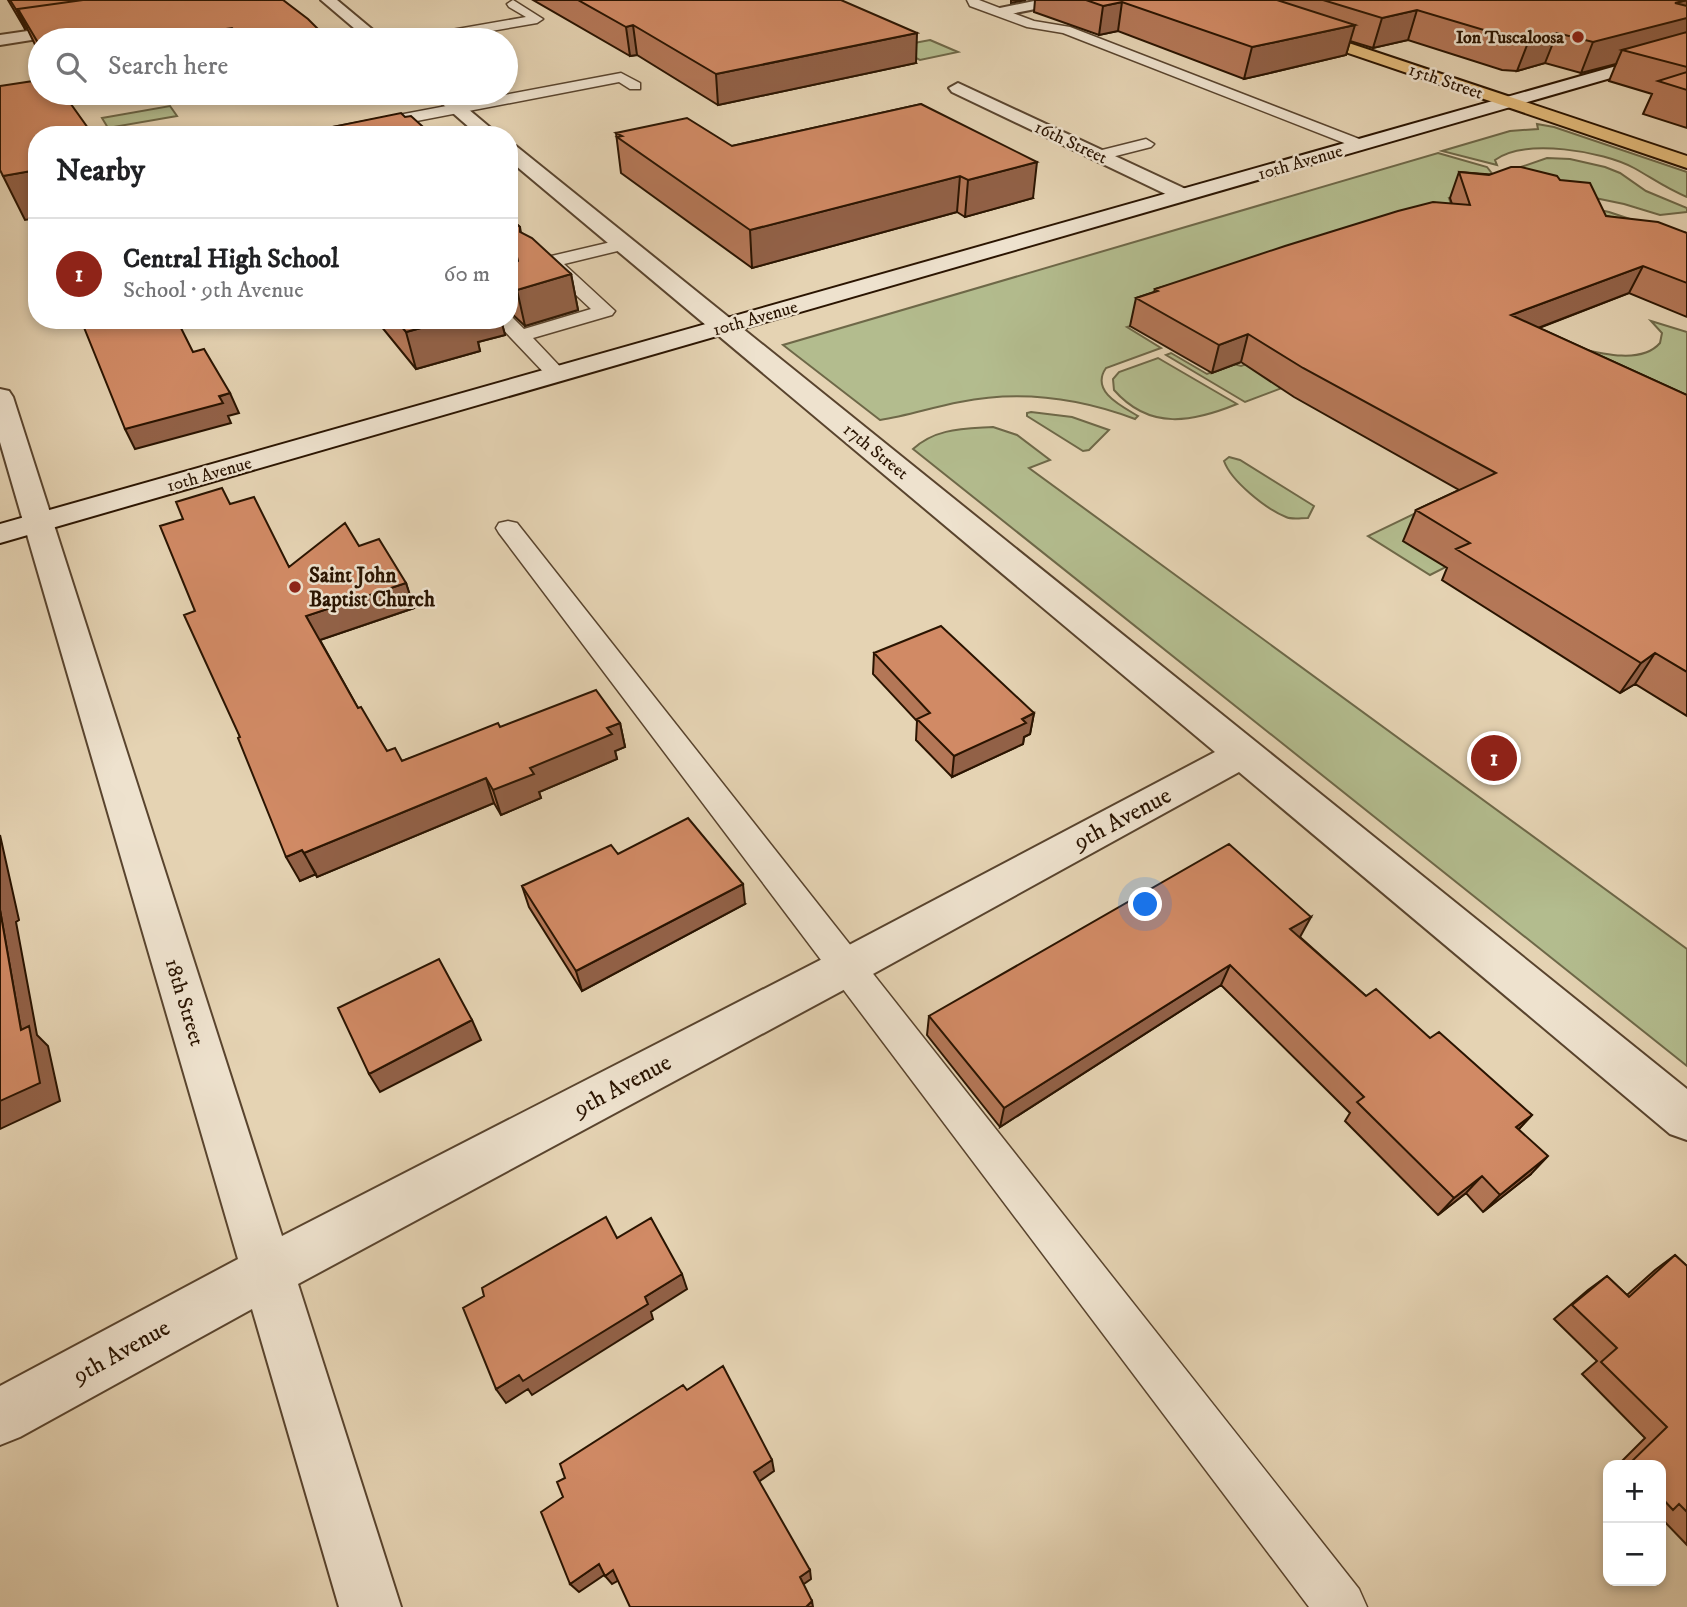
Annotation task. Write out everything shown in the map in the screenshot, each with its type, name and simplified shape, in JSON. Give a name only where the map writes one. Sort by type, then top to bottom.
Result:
[{"type":"main road","name":"15th Street","points":[[1206,0],[1687,162]]},
{"type":"main road","name":"15th Street","points":[[1244,0],[1480,75]]},
{"type":"main road","name":"15th Street","points":[[1504,82],[1570,103]]},
{"type":"street","points":[[328,0],[362,28]]},
{"type":"street","points":[[1000,12],[1061,0]]},
{"type":"street","points":[[80,28],[93,26]]},
{"type":"street","points":[[0,40],[28,36]]},
{"type":"street","name":"10th Avenue","points":[[19,528],[1687,51]]},
{"type":"street","name":"16th Street","points":[[958,88],[1183,195]]},
{"type":"street","points":[[453,105],[479,126]]},
{"type":"street","name":"17th Street","points":[[518,157],[1687,1118]]},
{"type":"street","name":"18th Street","points":[[0,397],[19,528],[268,1270],[370,1607]]},
{"type":"street","name":"9th Avenue","points":[[0,1417],[268,1270],[847,967],[1243,753]]},
{"type":"lane","points":[[974,0],[974,3],[1031,24],[1066,30],[1362,145]]},
{"type":"lane","points":[[486,28],[537,19],[513,4]]},
{"type":"lane","points":[[381,126],[635,86],[621,77],[518,101]]},
{"type":"lane","points":[[423,126],[502,105]]},
{"type":"lane","points":[[1100,155],[1146,144]]},
{"type":"lane","points":[[531,267],[624,244]]},
{"type":"lane","points":[[518,324],[605,312],[551,262]]},
{"type":"lane","points":[[551,285],[571,280]]},
{"type":"lane","points":[[569,302],[589,296]]},
{"type":"lane","points":[[518,321],[530,313]]},
{"type":"lane","points":[[515,329],[557,375]]},
{"type":"lane","points":[[508,528],[1341,1607]]},
{"type":"green space","points":[[930,40],[958,52],[920,60],[893,47]]},
{"type":"green space","points":[[170,106],[177,116],[120,126],[107,126],[102,118]]},
{"type":"green space","points":[[1537,124],[1554,127],[1687,172],[1687,197],[1634,168],[1584,152],[1544,148],[1525,150],[1508,153],[1495,160],[1497,165],[1442,151],[1510,131],[1538,129]]},
{"type":"green space","points":[[1438,153],[1487,167],[1494,176],[1577,205],[1609,212],[1663,230],[1479,200],[1449,198],[1458,224],[1127,327],[1161,348],[1106,368],[1102,376],[1105,391],[1116,402],[1138,416],[1135,419],[1071,401],[1004,397],[960,402],[880,420],[783,345]]},
{"type":"green space","points":[[1547,158],[1570,159],[1605,167],[1620,173],[1646,191],[1687,208],[1687,212],[1660,215],[1624,204],[1566,192],[1522,172],[1521,167]]},
{"type":"green space","points":[[1651,321],[1687,332],[1687,397],[1575,347],[1619,356],[1642,354],[1660,343],[1662,333]]},
{"type":"green space","points":[[1289,349],[1335,368],[1245,402],[1166,355],[1171,353],[1207,374],[1234,364],[1241,366]]},
{"type":"green space","points":[[1158,358],[1237,404],[1188,418],[1172,419],[1142,412],[1114,390],[1113,379],[1119,372]]},
{"type":"green space","points":[[1027,413],[1072,417],[1109,430],[1089,450],[1083,451],[1027,416]]},
{"type":"green space","points":[[993,427],[1017,435],[1050,460],[1029,468],[1687,949],[1687,1066],[913,449],[941,433]]},
{"type":"green space","points":[[1229,457],[1240,460],[1314,506],[1308,518],[1288,518],[1259,501],[1228,469],[1224,461]]},
{"type":"green space","points":[[1445,499],[1446,567],[1430,575],[1368,536]]},
{"type":"building","points":[[10,0],[83,0],[17,11]]},
{"type":"building","points":[[83,0],[283,0],[317,28],[29,28],[18,9]]},
{"type":"building","points":[[578,0],[841,0],[917,33],[716,74],[633,25],[626,27]]},
{"type":"building","points":[[1086,0],[1277,0],[1355,25],[1252,47],[1122,2],[1103,6]]},
{"type":"building","points":[[1323,0],[1687,0],[1675,3],[1687,6],[1687,18],[1593,42],[1557,33],[1529,40],[1514,39],[1417,10],[1382,18]]},
{"type":"building","points":[[1687,32],[1687,67],[1622,50]]},
{"type":"building","points":[[1687,72],[1687,90],[1658,81]]},
{"type":"building","points":[[28,82],[28,105],[72,105],[87,126],[28,126],[28,172],[3,176],[0,170],[0,86]]},
{"type":"building","points":[[921,104],[1037,162],[968,180],[960,176],[750,230],[617,137],[622,136],[616,133],[687,118],[732,146]]},
{"type":"building","points":[[401,113],[405,117],[411,116],[422,126],[337,126]]},
{"type":"building","points":[[1511,167],[1557,176],[1560,180],[1590,183],[1606,216],[1658,222],[1687,233],[1687,283],[1643,266],[1511,315],[1687,395],[1687,672],[1655,653],[1641,663],[1456,549],[1470,543],[1416,510],[1496,473],[1303,368],[1248,334],[1219,345],[1136,298],[1158,291],[1155,289],[1398,211],[1433,202],[1470,205],[1459,172],[1489,175]]},
{"type":"building","points":[[518,225],[520,232],[532,238],[571,274],[518,290]]},
{"type":"building","points":[[85,329],[182,329],[193,352],[204,349],[230,393],[219,396],[223,403],[125,429]]},
{"type":"building","points":[[222,488],[230,504],[254,497],[289,567],[345,523],[359,546],[379,539],[406,583],[306,616],[358,708],[361,707],[387,751],[395,748],[402,761],[498,723],[500,727],[596,690],[620,723],[607,728],[612,734],[530,768],[534,774],[493,790],[486,778],[304,853],[302,850],[286,857],[238,738],[240,737],[184,615],[195,611],[160,526],[183,519],[176,502]]},
{"type":"building","points":[[941,626],[1034,713],[1022,719],[1026,723],[954,756],[917,719],[930,713],[874,653]]},
{"type":"building","points":[[688,818],[743,884],[576,971],[522,886],[611,845],[618,854]]},
{"type":"building","points":[[1229,844],[1311,917],[1290,929],[1366,996],[1376,989],[1430,1038],[1439,1032],[1532,1115],[1516,1127],[1548,1156],[1500,1195],[1482,1176],[1454,1198],[1357,1102],[1364,1097],[1230,965],[1004,1108],[929,1016]]},
{"type":"building","points":[[0,910],[21,1030],[29,1026],[40,1083],[0,1101]]},
{"type":"building","points":[[439,959],[472,1020],[369,1074],[338,1008]]},
{"type":"building","points":[[606,1217],[617,1238],[651,1218],[682,1274],[645,1297],[648,1304],[523,1381],[519,1375],[496,1389],[463,1308],[484,1296],[482,1288]]},
{"type":"building","points":[[1675,1255],[1687,1266],[1687,1512],[1679,1504],[1673,1510],[1666,1502],[1666,1460],[1633,1460],[1667,1427],[1601,1362],[1617,1348],[1572,1305],[1607,1276],[1629,1297]]},
{"type":"building","points":[[723,1366],[772,1460],[754,1472],[810,1570],[800,1577],[812,1601],[806,1607],[630,1607],[613,1570],[605,1576],[599,1564],[570,1584],[541,1512],[563,1497],[557,1482],[565,1478],[560,1464],[683,1385],[687,1390]]},
{"type":"place","name":"Ion Tuscaloosa","points":[[1578,37]]},
{"type":"place","name":"Saint John Baptist Church","points":[[295,587]]},
{"type":"place","name":"Central High School","points":[[1494,758]]}]
